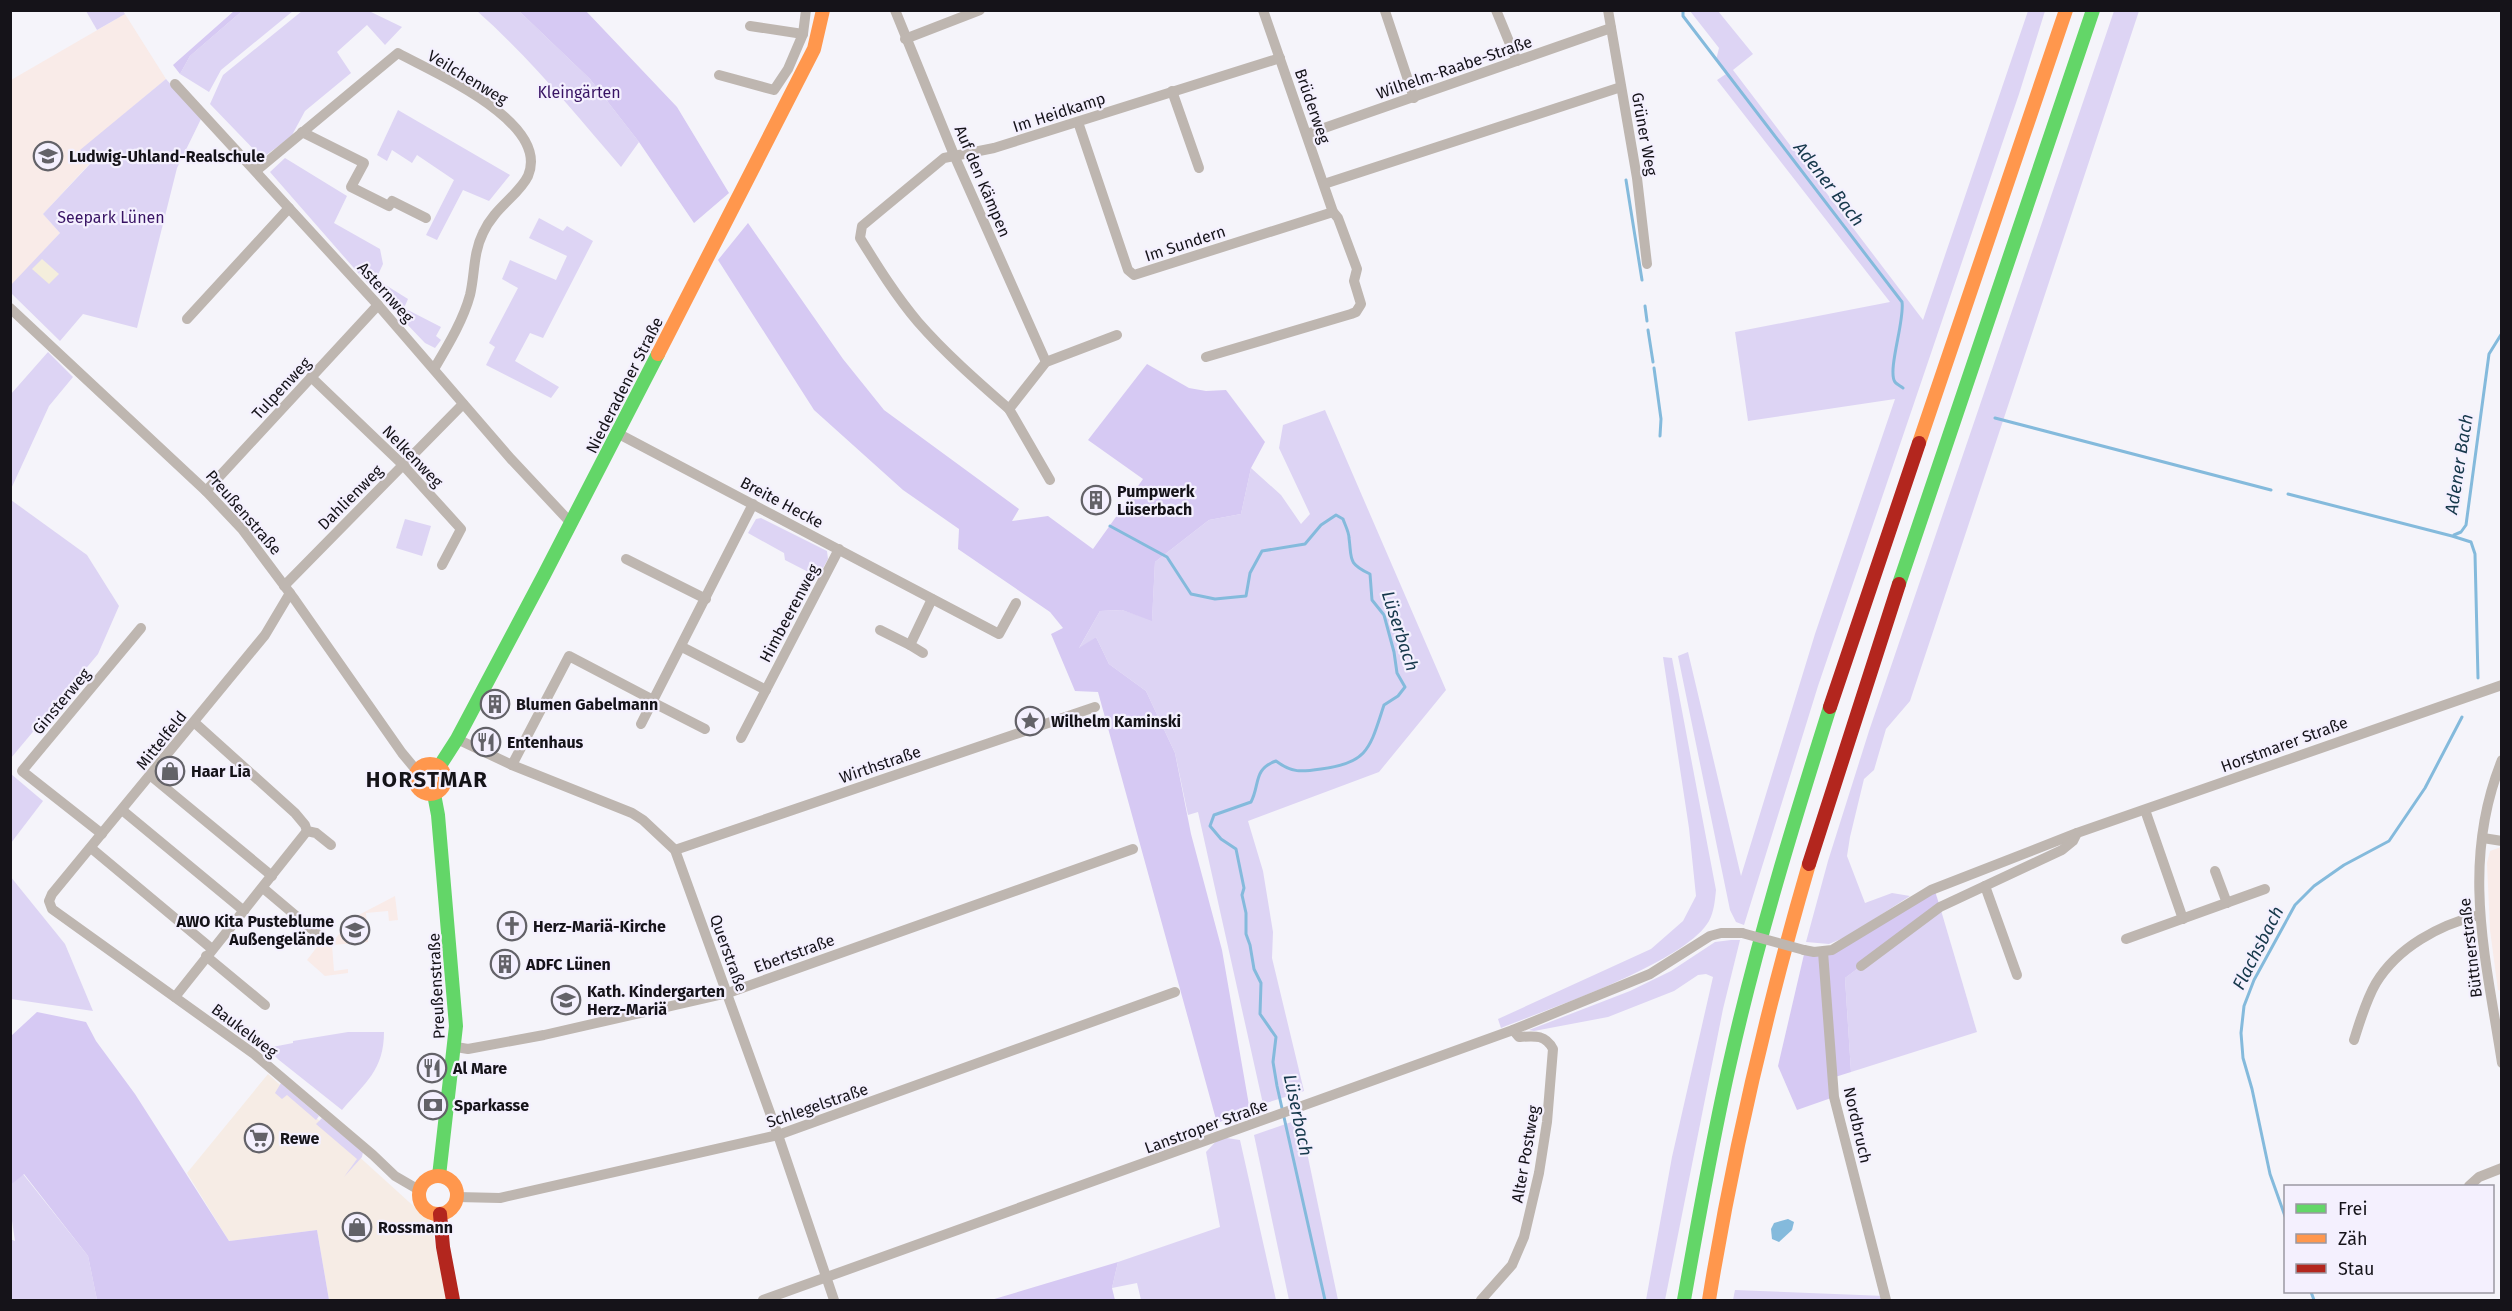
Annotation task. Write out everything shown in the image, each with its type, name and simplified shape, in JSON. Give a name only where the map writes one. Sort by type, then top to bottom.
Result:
[{"type":"main road","name":"Niederadener Straße","points":[[439,767],[457,739],[571,523],[814,49],[823,10]]},
{"type":"main road","points":[[1684,1300],[1706,1174],[1730,1060],[1792,827],[1840,677],[2066,10]]},
{"type":"main road","points":[[1708,1300],[1755,1063],[1796,903],[1820,821],[2093,10]]},
{"type":"main road","points":[[427,765],[439,767],[445,777],[445,782],[439,792],[428,795],[419,790],[414,781],[417,771],[427,765]]},
{"type":"main road","name":"Preußenstraße","points":[[434,794],[456,1011],[456,1047],[439,1176]]},
{"type":"main road","points":[[439,1176],[445,1177],[454,1185],[457,1197],[451,1209],[440,1214],[428,1212],[423,1208],[420,1203],[419,1190],[426,1179],[439,1176]]},
{"type":"main road","points":[[440,1214],[443,1247],[453,1300]]},
{"type":"street","points":[[719,75],[774,90],[788,69],[803,34],[806,10]]},
{"type":"street","name":"Auf den Kämpen","points":[[895,10],[954,154],[1046,362]]},
{"type":"street","points":[[905,39],[980,10]]},
{"type":"street","name":"Brüderweg","points":[[1206,357],[1351,314],[1359,309],[1361,304],[1354,280],[1356,269],[1338,218],[1333,212],[1263,10]]},
{"type":"street","points":[[1385,10],[1414,98]]},
{"type":"street","points":[[1496,10],[1517,62]]},
{"type":"street","name":"Grüner Weg","points":[[1608,10],[1637,178],[1647,264]]},
{"type":"street","points":[[750,26],[803,34]]},
{"type":"street","name":"Wilhelm-Raabe-Straße","points":[[1307,134],[1611,28]]},
{"type":"street","name":"Veilchenweg","points":[[256,171],[398,53],[498,110],[510,121],[531,152],[530,171],[525,181],[493,215],[483,233],[476,252],[467,305],[434,369]]},
{"type":"street","name":"Im Heidkamp","points":[[954,154],[994,148],[1280,58]]},
{"type":"street","name":"Asternweg","points":[[175,84],[378,305],[463,404],[571,523]]},
{"type":"street","points":[[1324,184],[1621,87]]},
{"type":"street","points":[[1172,91],[1199,168]]},
{"type":"street","name":"Im Sundern","points":[[1078,122],[1128,270],[1134,275],[1333,212]]},
{"type":"street","points":[[302,132],[364,163],[351,187],[389,206],[392,201],[426,218]]},
{"type":"street","points":[[954,154],[944,158],[862,226],[860,238],[884,277],[918,322],[957,362],[1009,409],[1050,480]]},
{"type":"street","points":[[187,319],[289,208]]},
{"type":"street","name":"Tulpenweg","points":[[206,491],[378,305]]},
{"type":"street","name":"Preußenstraße","points":[[10,308],[206,491],[242,529],[417,771]]},
{"type":"street","points":[[1009,409],[1046,362],[1117,335]]},
{"type":"street","name":"Nelkenweg","points":[[311,376],[403,465],[461,529],[442,565]]},
{"type":"street","name":"Dahlienweg","points":[[287,590],[463,404]]},
{"type":"street","name":"Breite Hecke","points":[[617,434],[999,634],[1016,603]]},
{"type":"street","points":[[641,724],[753,504]]},
{"type":"street","name":"Himbeerenweg","points":[[741,738],[839,549]]},
{"type":"street","points":[[626,559],[706,599]]},
{"type":"street","name":"Mittelfeld","points":[[49,901],[52,894],[195,723],[265,635],[287,590]]},
{"type":"street","points":[[910,645],[932,599]]},
{"type":"street","name":"Ginsterweg","points":[[102,834],[22,771],[141,628]]},
{"type":"street","points":[[880,630],[923,652]]},
{"type":"street","name":"Himbeerenweg","points":[[682,647],[766,690]]},
{"type":"street","points":[[512,765],[569,656],[705,729]]},
{"type":"street","name":"Horstmarer Straße","points":[[1823,952],[1842,946],[1910,901],[1931,890],[2077,833],[2502,685]]},
{"type":"street","name":"Wirthstraße","points":[[675,850],[1095,707]]},
{"type":"street","points":[[175,997],[307,831],[306,825],[295,813],[195,723]]},
{"type":"street","name":"Querstraße","points":[[457,739],[512,765],[632,813],[643,820],[675,850],[728,993],[834,1300]]},
{"type":"street","name":"Büttnerstraße","points":[[2502,760],[2488,804],[2479,862],[2479,915],[2502,1063]]},
{"type":"street","points":[[151,776],[273,876]]},
{"type":"street","points":[[122,810],[244,911]]},
{"type":"street","points":[[2145,810],[2184,918]]},
{"type":"street","points":[[307,831],[316,834],[331,845]]},
{"type":"street","name":"Horstmarer Straße","points":[[1861,966],[1940,907],[2062,850],[2073,842],[2077,833]]},
{"type":"street","points":[[2483,838],[2502,841]]},
{"type":"street","points":[[91,848],[209,952],[265,1005]]},
{"type":"street","name":"Ebertstraße","points":[[456,1047],[468,1049],[544,1035],[728,993],[1133,849]]},
{"type":"street","points":[[2215,871],[2227,903]]},
{"type":"street","points":[[1985,886],[2017,975]]},
{"type":"street","points":[[263,888],[321,937]]},
{"type":"street","points":[[2126,939],[2265,889]]},
{"type":"street","name":"Baukelweg","points":[[49,901],[52,909],[254,1054],[374,1155],[395,1176],[419,1190]]},
{"type":"street","points":[[2354,1040],[2376,984],[2400,955],[2430,933],[2453,922],[2479,915]]},
{"type":"street","name":"Lanstroper Straße","points":[[764,1300],[1513,1030],[1650,974],[1710,936],[1721,933],[1742,933],[1804,950],[1823,952]]},
{"type":"street","name":"Nordbruch","points":[[1823,952],[1834,1097],[1886,1300]]},
{"type":"street","name":"Schlegelstraße","points":[[457,1197],[500,1198],[778,1135],[1175,992]]},
{"type":"street","name":"Alter Postweg","points":[[1481,1300],[1512,1265],[1524,1237],[1539,1173],[1548,1111],[1553,1049],[1549,1041],[1540,1036],[1519,1037],[1513,1030]]},
{"type":"street","points":[[2470,1185],[2479,1177],[2502,1168]]},
{"type":"shaded area","points":[[234,11],[242,11],[190,56],[180,74],[173,65]]},
{"type":"shaded area","points":[[519,11],[586,11],[677,107],[729,193],[694,223],[639,142],[590,79]]},
{"type":"shaded area","name":"Ludwig-Uhland-Realschule","points":[[125,14],[166,79],[81,150],[91,162],[43,214],[60,233],[11,286],[11,80]]},
{"type":"shaded area","points":[[748,223],[843,359],[884,410],[1019,509],[1012,521],[1048,516],[1093,549],[1143,479],[1088,440],[1147,364],[1189,388],[1206,391],[1226,390],[1265,442],[1251,468],[1241,514],[1209,520],[1155,562],[1152,621],[1122,610],[1100,611],[1079,648],[1096,637],[1109,664],[1146,691],[1175,753],[1191,834],[1222,950],[1250,1111],[1217,1123],[1098,692],[1075,691],[1051,634],[1063,628],[1050,612],[958,549],[959,529],[903,490],[814,410],[718,260]]},
{"type":"shaded area","points":[[2501,847],[2501,991],[2498,990],[2490,930],[2487,863],[2490,851]]},
{"type":"shaded area","points":[[1934,888],[1940,907],[1845,978],[1851,1072],[1832,1078],[1834,1097],[1797,1110],[1778,1066],[1805,950],[1823,952]]},
{"type":"shaded area","name":"AWO Kita Pusteblume Außengelände","points":[[395,896],[398,920],[389,921],[388,911],[366,913],[368,942],[332,945],[334,971],[348,969],[348,973],[325,976],[307,960],[324,938],[332,943],[351,919]]},
{"type":"shaded area","points":[[37,1012],[86,1022],[96,1041],[135,1094],[229,1241],[317,1230],[329,1300],[97,1300],[88,1256],[24,1174],[11,1185],[11,1036]]},
{"type":"shaded area","points":[[268,1074],[430,1221],[447,1300],[329,1300],[317,1230],[229,1241],[187,1173]]},
{"type":"shaded area","points":[[1118,1262],[1112,1288],[1115,1300],[991,1300]]},
{"type":"green space","points":[[86,11],[123,11],[125,14],[97,30]]},
{"type":"green space","points":[[242,11],[293,11],[221,70],[209,92],[180,74],[190,56]]},
{"type":"green space","points":[[302,11],[369,11],[402,27],[385,45],[367,25],[337,52],[351,73],[305,111],[291,137],[262,158],[210,104],[223,75]]},
{"type":"green space","name":"Kleingärten","points":[[477,11],[519,11],[590,79],[639,142],[621,167],[534,67]]},
{"type":"green space","points":[[1690,11],[1718,11],[1753,54],[1733,70],[1923,320],[2028,11],[2045,11],[2019,94],[1818,686],[1744,925],[1736,922],[1730,910],[1678,656],[1688,652],[1741,876],[1815,634],[1895,399],[1748,421],[1735,332],[1890,302],[1717,80],[1726,74],[1716,60],[1719,48]]},
{"type":"green space","points":[[2114,11],[2139,11],[1910,701],[1886,729],[1874,770],[1864,779],[1850,837],[1847,856],[1865,903],[1892,893],[1910,896],[1848,936],[1829,944],[1806,942],[1828,861],[1869,731]]},
{"type":"green space","name":"Seepark Lünen","points":[[166,79],[201,119],[177,168],[137,328],[83,314],[60,341],[11,293],[10,286],[60,233],[43,214],[91,163],[80,150]]},
{"type":"green space","points":[[398,110],[510,175],[489,201],[463,190],[437,240],[426,235],[454,180],[417,155],[412,163],[392,150],[387,161],[377,155]]},
{"type":"green space","points":[[285,158],[347,196],[334,223],[380,249],[383,264],[376,279],[408,299],[404,308],[441,327],[436,336],[441,340],[435,348],[425,343],[360,275],[270,172]]},
{"type":"green space","points":[[539,218],[563,231],[567,226],[593,241],[543,338],[530,333],[515,361],[559,387],[551,398],[486,365],[495,347],[489,343],[518,288],[502,279],[510,260],[556,280],[567,256],[529,238]]},
{"type":"green space","points":[[48,352],[73,377],[49,406],[11,489],[11,394]]},
{"type":"green space","points":[[1325,410],[1446,690],[1379,772],[1248,821],[1263,871],[1273,932],[1272,958],[1304,1091],[1263,1104],[1198,812],[1188,815],[1175,753],[1146,691],[1109,664],[1096,637],[1078,650],[1100,611],[1122,610],[1152,620],[1155,562],[1209,520],[1241,514],[1251,468],[1281,495],[1301,524],[1310,514],[1279,448],[1283,425]]},
{"type":"green space","points":[[11,500],[87,555],[119,606],[98,654],[11,758]]},
{"type":"green space","points":[[761,518],[827,551],[828,559],[818,577],[785,560],[784,553],[748,533],[756,519]]},
{"type":"green space","points":[[405,519],[431,526],[422,556],[396,548]]},
{"type":"green space","points":[[1663,657],[1672,658],[1716,890],[1711,917],[1695,937],[1673,953],[1645,968],[1581,997],[1501,1028],[1498,1019],[1651,949],[1683,921],[1696,896],[1689,828]]},
{"type":"green space","points":[[11,774],[43,801],[11,843]]},
{"type":"green space","points":[[10,876],[65,944],[93,1011],[11,999]]},
{"type":"green space","points":[[1940,907],[1977,1032],[1851,1072],[1845,978]]},
{"type":"green space","points":[[1740,940],[1723,1009],[1665,1300],[1646,1300],[1672,1157],[1713,977],[1706,974],[1698,975],[1674,991],[1608,1017],[1529,1030],[1630,991],[1671,971],[1715,942]]},
{"type":"green space","points":[[348,1032],[384,1032],[381,1056],[377,1066],[342,1110],[267,1048],[293,1043],[293,1041]]},
{"type":"green space","points":[[281,1083],[319,1116],[316,1120],[287,1095],[282,1099],[275,1093]]},
{"type":"green space","points":[[322,1118],[363,1152],[362,1157],[344,1177],[357,1159],[316,1124]]},
{"type":"green space","points":[[1300,1119],[1338,1300],[1289,1300],[1254,1135]]},
{"type":"green space","points":[[1220,1137],[1240,1140],[1276,1300],[1141,1300],[1137,1283],[1112,1288],[1118,1262],[1220,1227],[1206,1152]]},
{"type":"green space","points":[[23,1174],[88,1256],[97,1300],[11,1300],[10,1239],[15,1241],[11,1214],[11,1185]]},
{"type":"green space","points":[[1735,1290],[1885,1296],[1886,1300],[1733,1300]]},
{"type":"sand","points":[[42,259],[59,274],[49,284],[32,269]]},
{"type":"water","points":[[1788,1219],[1794,1222],[1792,1230],[1779,1242],[1772,1239],[1771,1229],[1774,1223]]},
{"type":"waterway","name":"Adener Bach","points":[[1683,10],[1683,16],[1902,302],[1893,376],[1896,383],[1903,388]]},
{"type":"waterway","points":[[1626,180],[1642,280]]},
{"type":"waterway","points":[[1645,306],[1647,321]]},
{"type":"waterway","points":[[1648,330],[1653,362]]},
{"type":"waterway","name":"Adener Bach","points":[[2454,535],[2461,532],[2466,525],[2489,354],[2502,333]]},
{"type":"waterway","points":[[1654,368],[1661,419],[1660,436]]},
{"type":"waterway","name":"Adener Bach","points":[[1995,418],[2271,490]]},
{"type":"waterway","name":"Adener Bach","points":[[2288,494],[2471,542],[2475,554],[2478,678]]},
{"type":"waterway","name":"Lüserbach","points":[[1110,526],[1167,557],[1191,594],[1215,599],[1246,596],[1250,573],[1262,551],[1305,544],[1321,525],[1336,515],[1343,519],[1347,528],[1352,560],[1357,567],[1370,574],[1372,600],[1384,615],[1397,673],[1405,687],[1398,696],[1384,705],[1371,742],[1358,757],[1337,766],[1308,771],[1292,770],[1276,761],[1269,764],[1260,773],[1251,802],[1214,815],[1210,826],[1221,839],[1236,849],[1244,888],[1242,895],[1246,913],[1246,934],[1254,969],[1261,983],[1260,1014],[1276,1037],[1273,1062],[1277,1086],[1325,1300]]},
{"type":"waterway","name":"Flachsbach","points":[[2284,1213],[2270,1174],[2243,1058],[2241,1033],[2244,1006],[2254,980],[2295,905],[2314,886],[2344,865],[2389,841],[2425,788],[2462,717]]},
{"type":"waterway","name":"Flachsbach","points":[[2311,1293],[2314,1300]]},
{"type":"traffic: fast","points":[[1899,584],[2093,10]]},
{"type":"traffic: fast","points":[[439,767],[457,739],[544,575],[658,354]]},
{"type":"traffic: fast","points":[[1684,1300],[1723,1092],[1752,972],[1776,883],[1830,707]]},
{"type":"traffic: fast","points":[[434,794],[438,815],[456,1026],[439,1176]]},
{"type":"traffic: slow","points":[[658,354],[814,49],[823,10]]},
{"type":"traffic: slow","points":[[1919,443],[2066,10]]},
{"type":"traffic: slow","points":[[430,764],[441,768],[445,779],[441,790],[430,794],[419,790],[415,779],[419,768],[430,764]]},
{"type":"traffic: slow","points":[[1709,1300],[1752,1080],[1809,864]]},
{"type":"traffic: slow","points":[[438,1176],[452,1181],[457,1195],[452,1209],[438,1214],[424,1209],[419,1195],[424,1181],[438,1176]]},
{"type":"traffic: jam","points":[[1830,707],[1919,443]]},
{"type":"traffic: jam","points":[[1809,864],[1899,584]]},
{"type":"traffic: jam","points":[[440,1214],[443,1247],[453,1300]]},
{"type":"place","name":"Ludwig-Uhland-Realschule","points":[[48,156]]},
{"type":"place","name":"Pumpwerk Lüserbach","points":[[1096,500]]},
{"type":"place","name":"Blumen Gabelmann","points":[[495,704]]},
{"type":"place","name":"Wilhelm Kaminski","points":[[1030,721]]},
{"type":"place","name":"Entenhaus","points":[[486,742]]},
{"type":"place","name":"Haar Lia","points":[[170,771]]},
{"type":"place","name":"Herz-Mariä-Kirche","points":[[512,926]]},
{"type":"place","name":"AWO Kita Pusteblume Außengelände","points":[[355,930]]},
{"type":"place","name":"ADFC Lünen","points":[[505,964]]},
{"type":"place","name":"Kath. Kindergarten Herz-Mariä","points":[[566,1000]]},
{"type":"place","name":"Al Mare","points":[[432,1068]]},
{"type":"place","name":"Sparkasse","points":[[433,1105]]},
{"type":"place","name":"Rewe","points":[[259,1138]]},
{"type":"place","name":"Rossmann","points":[[357,1227]]},
{"type":"district","name":"HORSTMAR","points":[[427,779]]}]
